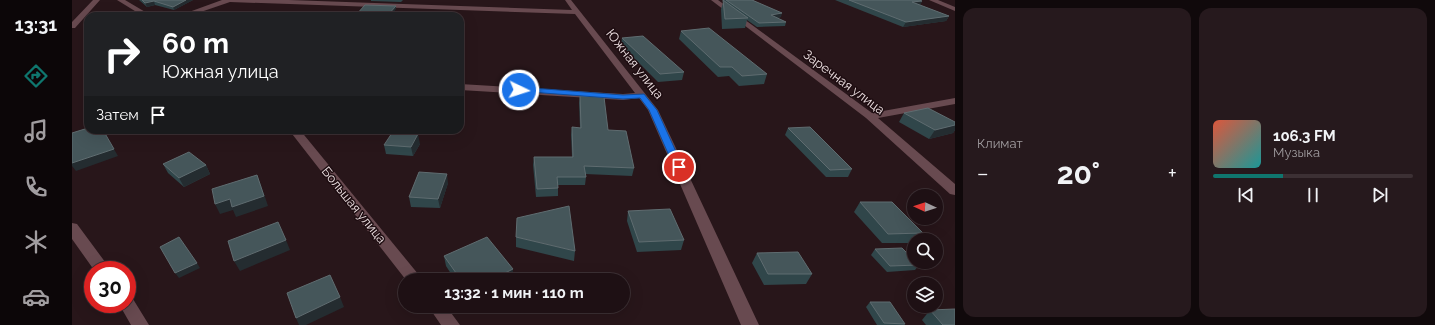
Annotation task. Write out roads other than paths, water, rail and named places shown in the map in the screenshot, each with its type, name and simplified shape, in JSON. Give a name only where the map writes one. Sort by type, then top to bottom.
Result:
[{"type":"street","points":[[85,12],[97,0]]},
{"type":"street","points":[[120,0],[141,12]]},
{"type":"street","points":[[194,12],[230,0],[576,12]]},
{"type":"street","name":"Южная улица","points":[[568,0],[653,110],[750,325]]},
{"type":"street","name":"Заречная улица","points":[[714,0],[870,116],[955,191]]},
{"type":"street","points":[[932,0],[955,9]]},
{"type":"street","points":[[72,26],[84,14]]},
{"type":"street","points":[[464,87],[623,97],[642,95]]},
{"type":"street","points":[[870,116],[955,101]]},
{"type":"street","name":"Большая улица","points":[[297,134],[409,273]]},
{"type":"street","points":[[72,228],[96,261]]},
{"type":"street","points":[[133,313],[140,325]]},
{"type":"street","points":[[441,313],[450,325]]}]
